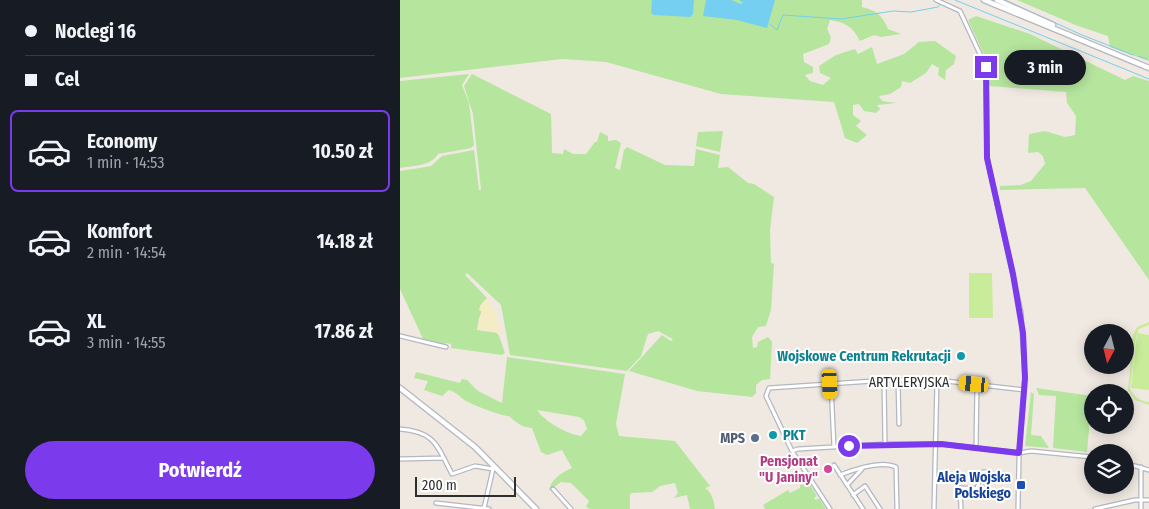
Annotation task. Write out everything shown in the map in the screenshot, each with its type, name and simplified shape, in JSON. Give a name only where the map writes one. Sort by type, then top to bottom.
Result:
[{"type":"main road","points":[[984,0],[1070,34]]},
{"type":"main road","points":[[997,0],[1149,68]]},
{"type":"main road","points":[[401,391],[469,442],[536,509]]},
{"type":"street","points":[[936,0],[960,11],[984,60],[987,90],[985,118],[987,158],[1021,312],[1024,390],[1019,453],[1018,509]]},
{"type":"street","points":[[400,336],[446,347]]},
{"type":"street","points":[[884,380],[885,444]]},
{"type":"street","name":"ARTYLERYJSKA","points":[[792,452],[766,393],[772,387],[884,380],[937,380],[1024,390]]},
{"type":"street","points":[[898,380],[899,424]]},
{"type":"street","points":[[934,509],[937,380]]},
{"type":"street","points":[[830,384],[834,447]]},
{"type":"street","points":[[976,448],[977,384]]},
{"type":"street","points":[[400,429],[426,434],[436,443],[452,474],[475,466],[494,467],[484,508]]},
{"type":"street","points":[[830,509],[792,452],[885,444],[935,444],[1019,453],[1031,451],[1084,455]]},
{"type":"street","points":[[400,460],[444,458]]},
{"type":"street","points":[[834,465],[863,509]]},
{"type":"street","points":[[840,476],[864,468],[888,465],[896,467],[897,509]]},
{"type":"street","points":[[1134,465],[1149,470]]},
{"type":"street","points":[[1141,467],[1142,509]]},
{"type":"street","points":[[847,485],[864,468]]},
{"type":"street","points":[[961,509],[960,488],[986,489],[986,472],[983,472],[980,477],[977,488]]},
{"type":"street","points":[[853,495],[866,486],[880,509]]},
{"type":"street","points":[[553,489],[571,509]]},
{"type":"street","points":[[1095,509],[1141,499],[1149,500]]},
{"type":"street","points":[[436,503],[489,509]]},
{"type":"green space","points":[[400,0],[862,0],[862,7],[875,12],[881,17],[888,29],[901,34],[881,37],[874,35],[860,41],[848,26],[830,20],[827,29],[831,37],[829,44],[803,54],[804,62],[813,67],[813,73],[805,75],[810,81],[823,85],[831,78],[820,73],[819,66],[836,55],[855,49],[858,54],[872,47],[877,64],[904,54],[919,42],[935,41],[956,56],[954,64],[946,70],[945,80],[938,75],[939,68],[932,64],[926,73],[910,83],[902,81],[901,87],[890,94],[879,96],[882,101],[896,103],[877,105],[880,109],[876,113],[864,111],[859,104],[853,105],[853,115],[861,121],[856,126],[867,135],[857,143],[845,138],[834,102],[721,94],[606,62],[562,59],[400,78]]},
{"type":"green space","points":[[1017,0],[1149,0],[1149,61],[1110,47],[1108,36],[1078,26]]},
{"type":"green space","points":[[976,16],[1030,34],[1125,80],[1133,76],[1149,81],[1149,280],[1085,188],[1000,190],[1000,186],[1021,185],[1031,181],[1045,164],[1043,156],[1038,152],[1028,153],[1029,134],[1045,131],[1065,137],[1075,135],[1076,116],[1067,103],[1066,92],[989,86],[986,59],[968,20]]},
{"type":"green space","points":[[469,74],[462,85],[469,103],[474,145],[471,148],[438,154],[426,163],[400,168],[400,81]]},
{"type":"green space","points":[[472,74],[551,114],[552,153],[563,154],[564,149],[573,154],[586,154],[597,142],[600,132],[608,136],[608,141],[616,140],[621,143],[615,168],[620,170],[624,150],[627,147],[665,165],[694,166],[696,149],[720,155],[718,168],[728,167],[748,183],[754,184],[774,197],[770,230],[771,263],[774,264],[771,310],[766,326],[758,327],[752,337],[753,348],[757,347],[758,342],[768,337],[772,342],[770,379],[762,380],[756,385],[756,393],[752,397],[697,391],[629,371],[662,335],[671,341],[673,339],[658,331],[648,334],[641,356],[627,371],[510,355],[501,305],[467,273],[465,275],[487,298],[479,318],[477,330],[498,333],[505,353],[502,355],[451,348],[451,344],[445,343],[444,346],[424,341],[400,289],[400,171],[431,166],[442,156],[474,150],[479,190],[481,190],[473,114],[464,86]]},
{"type":"green space","points":[[723,131],[720,152],[696,146],[698,132]]},
{"type":"green space","points":[[969,273],[992,273],[993,318],[969,318]]},
{"type":"green space","points":[[1149,322],[1149,325],[1139,329],[1136,336],[1134,354],[1134,333],[1137,327]]},
{"type":"green space","points":[[1137,333],[1149,335],[1149,390],[1134,388],[1134,384],[1131,384]]},
{"type":"green space","points":[[507,357],[625,374],[616,424],[619,436],[675,441],[710,486],[705,488],[714,501],[715,509],[690,509],[687,495],[674,498],[678,493],[675,483],[660,486],[652,492],[630,494],[630,509],[590,509],[586,507],[589,501],[571,483],[561,482],[549,491],[557,477],[572,468],[562,450],[547,455],[541,452],[532,428],[519,424],[509,416],[470,403],[449,390],[442,396],[424,390],[428,381],[414,378],[416,372],[460,383],[462,379],[467,380],[478,391],[502,403]],"holes":[[[537,410],[579,417],[584,420],[587,429],[581,436],[557,427],[545,419]]]},
{"type":"green space","points":[[1129,374],[1132,374],[1131,384],[1129,384]]},
{"type":"green space","points":[[1036,388],[1084,395],[1084,434],[1089,434],[1088,444],[1084,444],[1084,452],[1053,448],[1056,396],[1039,395]]},
{"type":"green space","points":[[1031,392],[1034,394],[1031,435],[1041,436],[1049,448],[1025,446]]},
{"type":"green space","points":[[1134,395],[1143,401],[1149,402],[1149,405],[1135,400]]},
{"type":"green space","points":[[809,483],[817,496],[814,498],[816,500],[819,498],[826,509],[765,509],[763,505],[788,490],[790,493],[800,488],[800,485]]},
{"type":"sand","points":[[487,298],[496,313],[501,337],[494,331],[477,330],[482,312],[479,310],[481,304]]},
{"type":"water","points":[[652,0],[694,0],[693,14],[690,17],[654,15],[651,13]]},
{"type":"water","points":[[706,0],[732,0],[740,4],[743,3],[739,0],[775,0],[767,28],[737,20],[703,16]]},
{"type":"waterway","points":[[955,0],[1149,79]]},
{"type":"waterway","points":[[1005,0],[1082,35],[1133,55]]},
{"type":"waterway","points":[[770,24],[777,30],[783,15],[841,19],[893,11],[911,12],[940,5]]},
{"type":"waterway","points":[[1138,56],[1147,59]]},
{"type":"place","name":"Wojskowe Centrum Rekrutacji","points":[[961,356]]},
{"type":"place","name":"PKT","points":[[773,435]]},
{"type":"place","name":"MPS","points":[[755,438]]},
{"type":"place","name":"Pensjonat \"U Janiny\"","points":[[828,469]]},
{"type":"place","name":"Aleja Wojska Polskiego","points":[[1021,485]]},
{"type":"route","points":[[849,446],[941,444],[1019,453],[1025,378],[1023,333],[1021,312],[987,158],[985,137],[986,67]]}]
